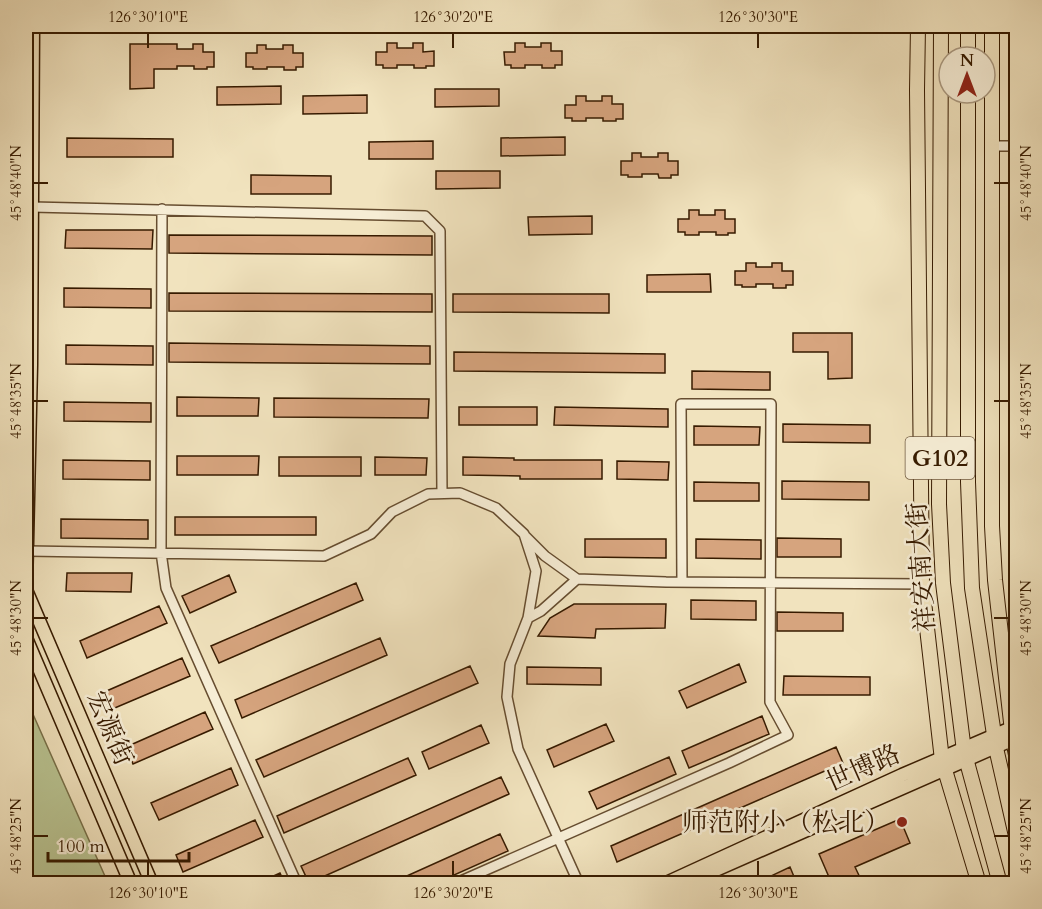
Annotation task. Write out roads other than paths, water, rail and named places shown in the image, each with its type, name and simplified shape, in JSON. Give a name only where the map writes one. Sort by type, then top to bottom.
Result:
[{"type":"highway","points":[[918,26],[922,584],[943,764],[978,884]]},
{"type":"highway","name":"祥安南大街","points":[[941,26],[939,504],[943,583],[965,755],[1000,884]]},
{"type":"highway","points":[[968,26],[968,45]]},
{"type":"highway","points":[[992,26],[992,526],[995,580],[1017,755]]},
{"type":"highway","name":"祥安南大街","points":[[968,105],[970,543],[977,626],[994,742],[1017,836]]},
{"type":"main road","name":"宏源街","points":[[33,26],[26,588],[30,615],[153,884]]},
{"type":"main road","name":"宏源街","points":[[26,638],[131,884]]},
{"type":"main road","name":"世博路","points":[[664,884],[1015,733]]},
{"type":"main road","name":"世博路","points":[[684,884],[943,764]]},
{"type":"street","points":[[993,146],[1017,146]]},
{"type":"street","points":[[32,207],[425,216],[440,231],[442,492]]},
{"type":"street","points":[[162,209],[161,552],[166,588],[297,884]]},
{"type":"street","points":[[454,884],[788,735],[770,702],[771,404],[681,404],[682,582]]},
{"type":"street","points":[[28,551],[324,556],[371,534],[392,512],[428,494],[442,492],[460,494],[496,508],[545,556],[577,579],[922,584]]},
{"type":"street","points":[[524,534],[536,571],[528,618],[510,664],[507,697],[518,749],[579,884]]},
{"type":"street","points":[[528,618],[541,611],[577,579]]},
{"type":"place","name":"师范附小（松北）","points":[[902,822]]}]
